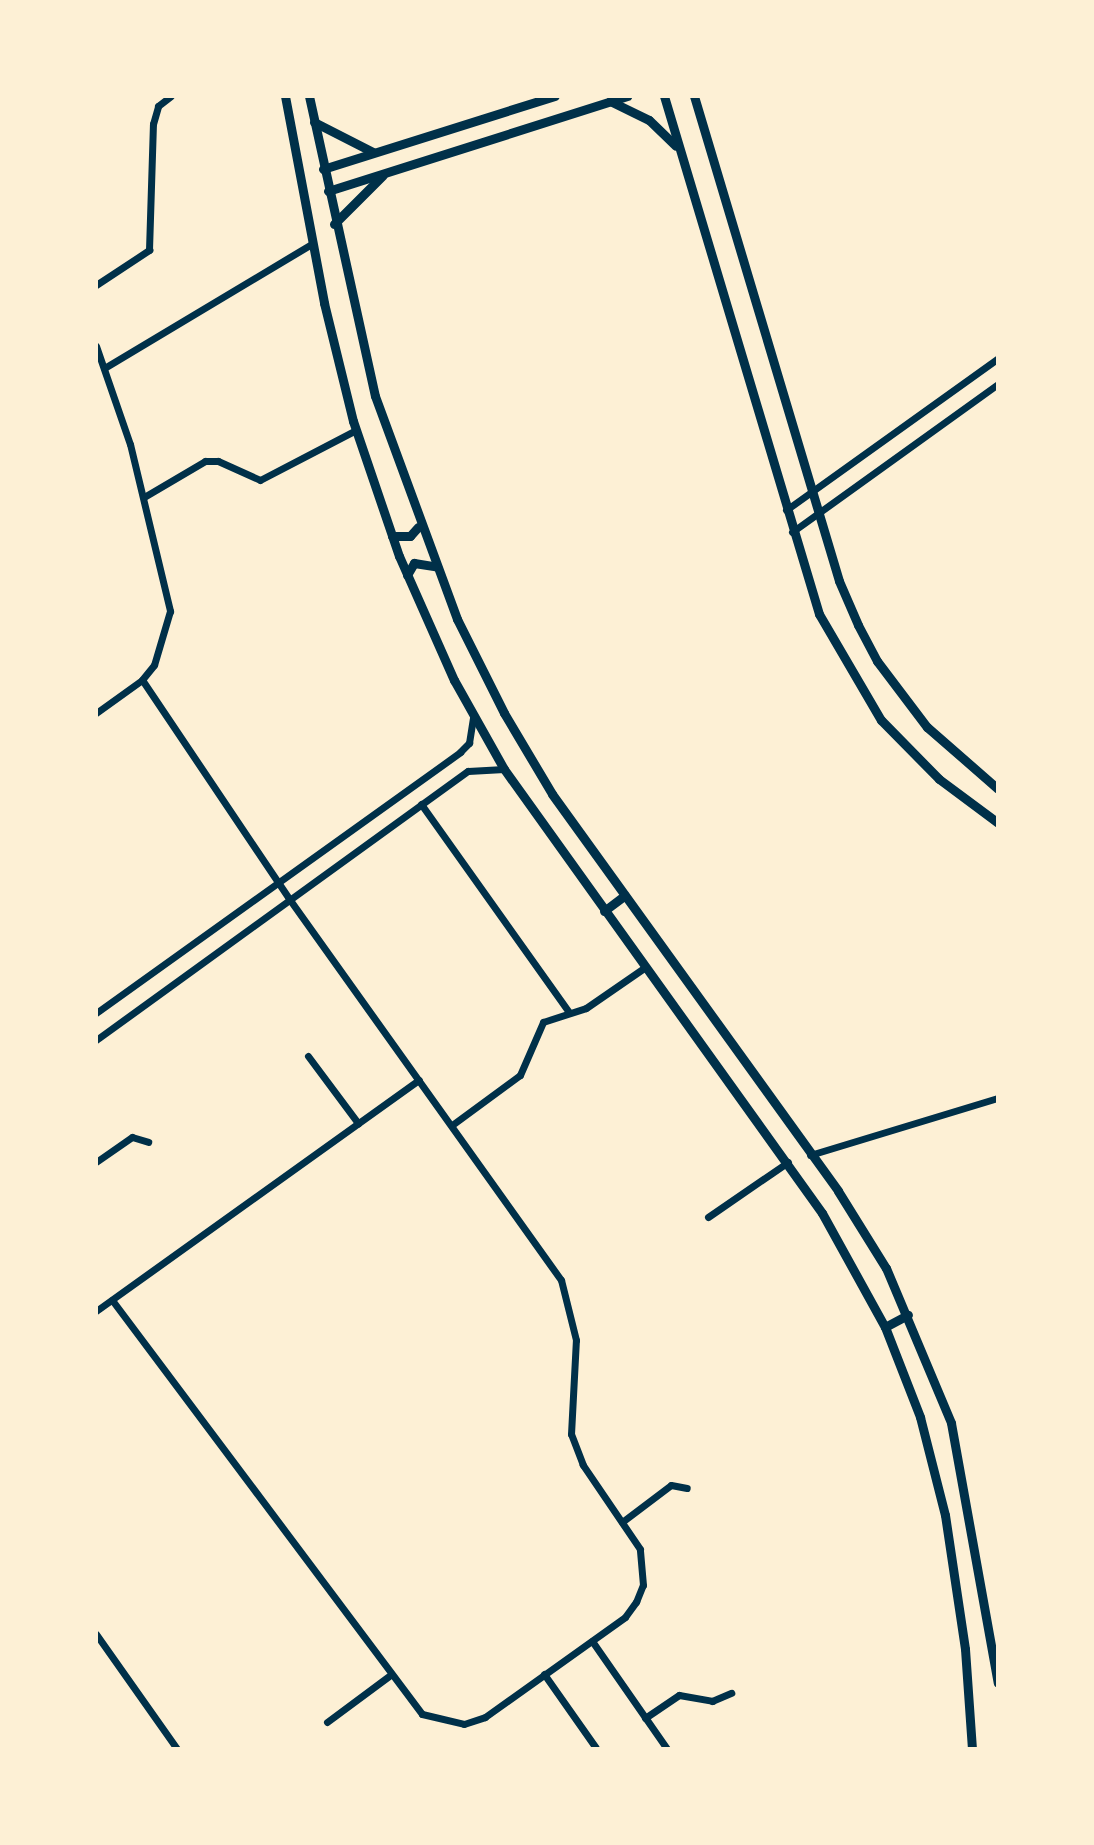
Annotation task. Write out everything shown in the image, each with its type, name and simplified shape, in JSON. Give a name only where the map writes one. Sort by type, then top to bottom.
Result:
[{"type":"street","points":[[96,285],[149,250],[153,124],[158,106],[171,96]]},
{"type":"street","points":[[285,96],[313,243],[356,430],[407,575],[473,717],[504,769],[644,968],[788,1162],[854,1265],[885,1327],[920,1417],[945,1515],[965,1649],[972,1749]]},
{"type":"street","points":[[309,96],[334,224],[371,385],[434,566],[527,754],[863,1228],[908,1315],[951,1423],[998,1683]]},
{"type":"street","points":[[323,169],[555,96]]},
{"type":"street","points":[[328,191],[627,96]]},
{"type":"street","points":[[664,96],[760,405],[792,532],[819,614],[881,720],[939,779],[998,823]]},
{"type":"street","points":[[694,96],[839,581],[877,661],[927,727],[998,789]]},
{"type":"street","points":[[610,101],[649,120],[679,149]]},
{"type":"street","points":[[314,122],[373,152]]},
{"type":"street","points":[[334,224],[386,173]]},
{"type":"street","points":[[106,367],[313,243]]},
{"type":"street","points":[[96,346],[106,367],[144,497],[170,611],[162,648],[142,680],[96,713]]},
{"type":"street","points":[[786,510],[998,358]]},
{"type":"street","points":[[792,532],[998,384]]},
{"type":"street","points":[[144,497],[205,461],[218,461],[260,480],[356,430]]},
{"type":"street","points":[[392,536],[404,539],[418,527]]},
{"type":"street","points":[[407,575],[421,561],[434,566]]},
{"type":"street","points":[[112,1300],[389,1676],[422,1714],[464,1724],[485,1717],[625,1617],[643,1585],[640,1549],[583,1465],[571,1434],[576,1340],[561,1280],[290,900],[142,680]]},
{"type":"street","points":[[96,1013],[460,752],[469,743],[473,717]]},
{"type":"street","points":[[98,1036],[468,771],[504,769]]},
{"type":"street","points":[[421,804],[568,1011]]},
{"type":"street","points":[[604,911],[625,895]]},
{"type":"street","points":[[452,1125],[520,1075],[543,1022],[568,1011],[586,1008],[644,968]]},
{"type":"street","points":[[308,1056],[358,1123]]},
{"type":"street","points":[[96,1311],[419,1080]]},
{"type":"street","points":[[810,1155],[998,1098]]},
{"type":"street","points":[[96,1162],[132,1137],[148,1142]]},
{"type":"street","points":[[708,1217],[788,1162]]},
{"type":"street","points":[[885,1327],[908,1315]]},
{"type":"street","points":[[622,1522],[671,1485],[687,1488]]},
{"type":"street","points":[[96,1634],[177,1749]]},
{"type":"street","points":[[592,1641],[667,1749]]},
{"type":"street","points":[[544,1674],[596,1748]]},
{"type":"street","points":[[327,1722],[389,1676]]},
{"type":"street","points":[[645,1718],[679,1695],[712,1701],[731,1693]]}]
